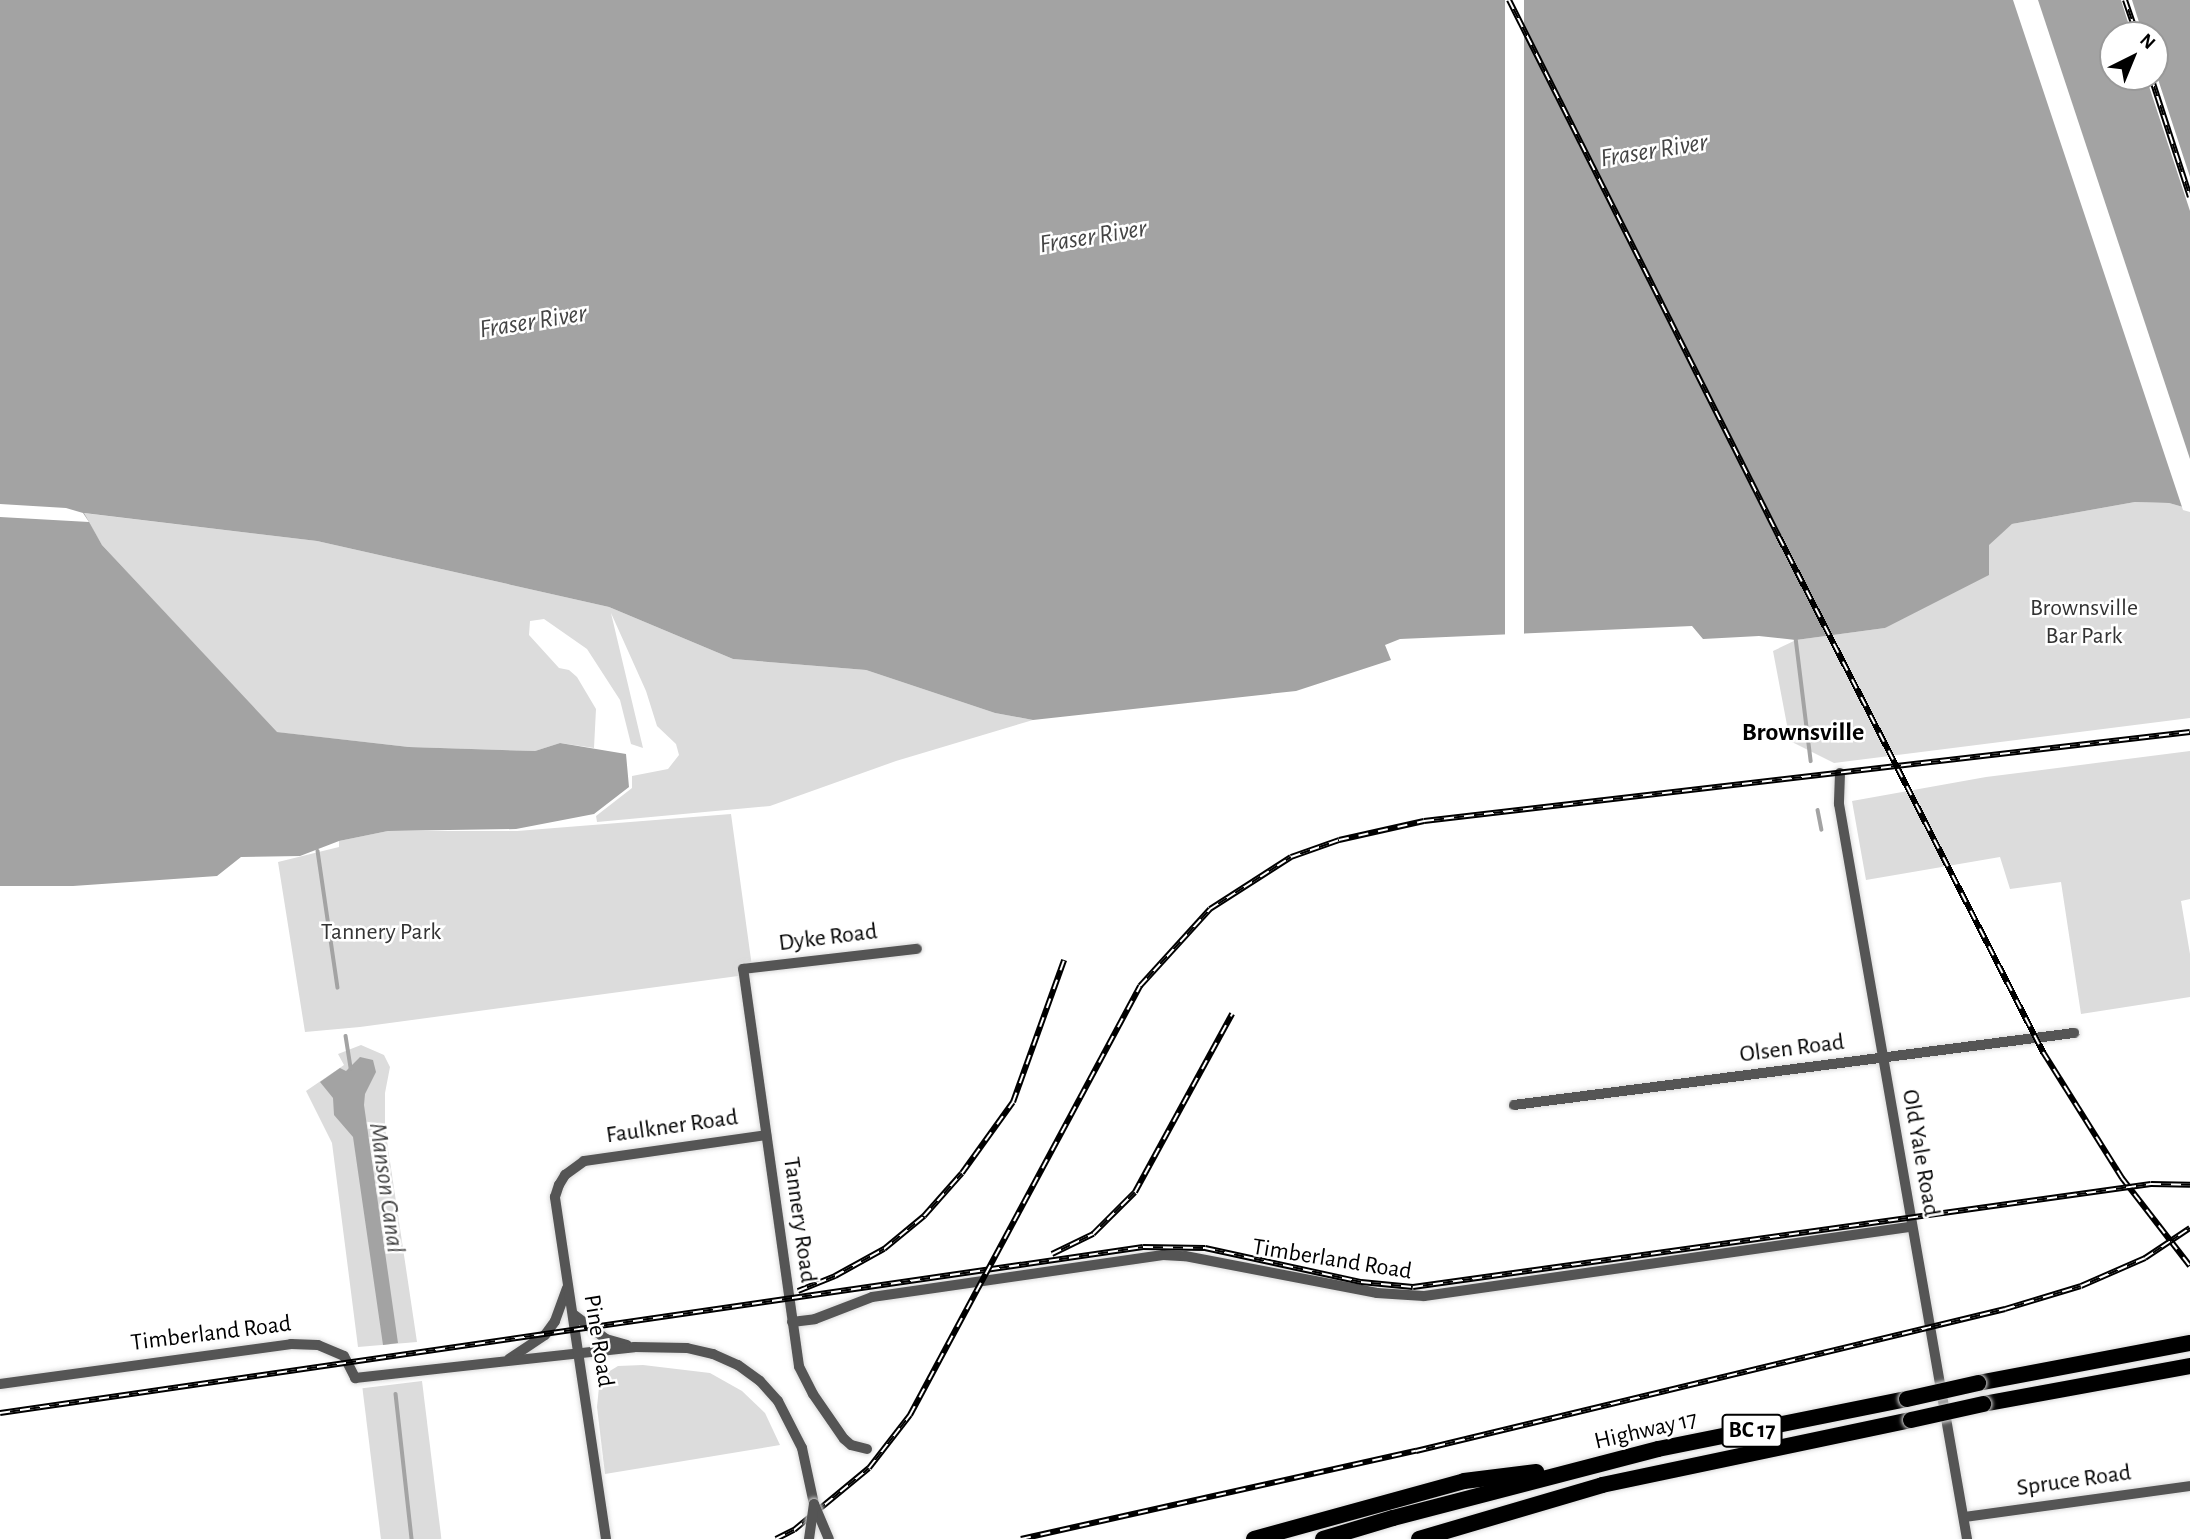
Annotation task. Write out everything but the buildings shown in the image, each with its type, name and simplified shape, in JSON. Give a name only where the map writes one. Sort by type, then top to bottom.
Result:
[{"type":"highway","name":"Highway 17","points":[[1323,1539],[1405,1514],[1658,1450],[1978,1383],[2190,1343]]},
{"type":"highway","name":"Highway 17","points":[[1419,1539],[1602,1485],[1983,1404],[2190,1366]]},
{"type":"highway","points":[[1254,1539],[1464,1481],[1597,1465]]},
{"type":"street","name":"Old Yale Road","points":[[1840,773],[1837,796],[1968,1539]]},
{"type":"street","name":"Dyke Road","points":[[743,969],[917,949]]},
{"type":"street","name":"Tannery Road","points":[[743,969],[799,1366],[805,1380],[844,1439],[851,1445],[867,1449]]},
{"type":"street","name":"Olsen Road","points":[[1514,1105],[2074,1032]]},
{"type":"street","name":"Faulkner Road","points":[[584,1161],[766,1135]]},
{"type":"street","name":"Pine Road","points":[[584,1161],[565,1175],[555,1197],[606,1539]]},
{"type":"street","name":"Timberland Road","points":[[792,1322],[815,1319],[872,1297],[1163,1255],[1185,1256],[1377,1293],[1423,1296],[1911,1227]]},
{"type":"street","points":[[507,1360],[545,1335],[555,1321],[568,1284]]},
{"type":"street","points":[[573,1314],[606,1339],[634,1347]]},
{"type":"street","name":"Timberland Road","points":[[0,1384],[291,1344],[318,1345],[344,1356],[355,1378],[580,1354]]},
{"type":"street","points":[[580,1354],[634,1347],[687,1348],[713,1354],[738,1365],[760,1381],[778,1401],[792,1423],[807,1468],[814,1504],[829,1539]]},
{"type":"street","name":"Spruce Road","points":[[1964,1517],[2190,1486]]},
{"type":"street","points":[[809,1539],[814,1504]]},
{"type":"green space","name":"Brownsville Bar Park","points":[[2135,502],[2169,503],[2190,509],[2190,718],[1834,763],[1790,741],[1773,651],[1796,640],[1885,628],[2012,524]]},
{"type":"green space","points":[[83,513],[317,541],[609,607],[733,659],[866,670],[995,713],[1033,720],[896,761],[770,806],[597,822],[596,816],[632,788],[632,776],[668,769],[679,755],[676,744],[657,726],[646,691],[611,613],[643,748],[631,744],[620,700],[587,649],[544,619],[530,621],[529,635],[559,668],[569,670],[577,677],[596,709],[594,748],[560,743],[535,751],[409,747],[276,732],[102,545]]},
{"type":"green space","points":[[2190,751],[2190,899],[2181,901],[2190,954],[2190,997],[2081,1014],[2061,882],[2010,889],[2000,857],[1866,880],[1852,801],[1986,777]]},
{"type":"green space","name":"Tannery Park","points":[[731,814],[753,974],[360,1027],[305,1032],[278,862],[339,847],[339,841],[388,831],[517,831]]},
{"type":"green space","points":[[361,1045],[384,1055],[390,1067],[385,1093],[385,1128],[417,1342],[358,1347],[332,1143],[306,1091],[344,1065],[338,1054]]},
{"type":"green space","points":[[643,1365],[710,1373],[742,1391],[765,1413],[780,1445],[605,1474],[597,1407],[600,1377],[618,1366]]},
{"type":"green space","points":[[422,1381],[441,1539],[381,1539],[362,1388]]},
{"type":"water","name":"Fraser River","points":[[0,0],[2190,0],[2190,509],[2169,503],[2135,502],[2012,524],[1989,545],[1989,575],[1885,628],[1796,640],[1759,636],[1703,639],[1692,626],[1400,639],[1385,645],[1391,660],[1296,691],[1033,720],[995,713],[866,670],[733,659],[609,607],[317,541],[84,513],[102,545],[277,732],[409,747],[535,751],[560,743],[626,754],[629,787],[594,814],[516,829],[388,831],[339,841],[300,856],[241,857],[217,876],[73,886],[0,886]]},
{"type":"water","points":[[360,1057],[373,1060],[376,1072],[365,1094],[364,1105],[398,1343],[383,1345],[353,1137],[334,1115],[333,1098],[320,1082],[340,1068],[346,1071]]},
{"type":"pier","points":[[1505,0],[1524,0],[1524,717],[1505,717]]},
{"type":"pier","points":[[2013,0],[2038,0],[2190,459],[2190,512],[2183,510]]},
{"type":"pier","points":[[2121,0],[2132,0],[2139,21],[2128,21]]},
{"type":"pier","points":[[2151,91],[2162,91],[2190,177],[2190,211]]},
{"type":"pier","points":[[0,504],[66,508],[83,513],[89,522],[0,517]]},
{"type":"waterway","points":[[1796,638],[1811,761]]},
{"type":"waterway","points":[[1818,810],[1822,830]]},
{"type":"waterway","name":"Manson Canal","points":[[318,851],[338,988]]},
{"type":"waterway","name":"Manson Canal","points":[[346,1036],[351,1069]]},
{"type":"waterway","name":"Manson Canal","points":[[396,1394],[412,1539]]},
{"type":"railway","points":[[1509,0],[1779,537],[2043,1052],[2122,1178],[2190,1266]]},
{"type":"railway","points":[[2125,0],[2132,21]]},
{"type":"railway","points":[[2156,91],[2190,197]]},
{"type":"railway","points":[[776,1539],[794,1530],[869,1468],[910,1415],[1140,986],[1210,909],[1291,857],[1339,840],[1424,821],[2190,732]]},
{"type":"railway","points":[[798,1291],[835,1276],[884,1249],[924,1216],[962,1173],[1013,1102],[1064,960]]},
{"type":"railway","points":[[1052,1254],[1093,1234],[1135,1192],[1232,1014]]},
{"type":"railway","points":[[0,1413],[1143,1247],[1205,1248],[1361,1282],[1413,1287],[2151,1184],[2190,1185]]},
{"type":"railway","points":[[1021,1539],[1416,1451],[2005,1309],[2081,1286],[2145,1258],[2190,1228]]},
{"type":"district","name":"Brownsville","points":[[1803,733]]}]
